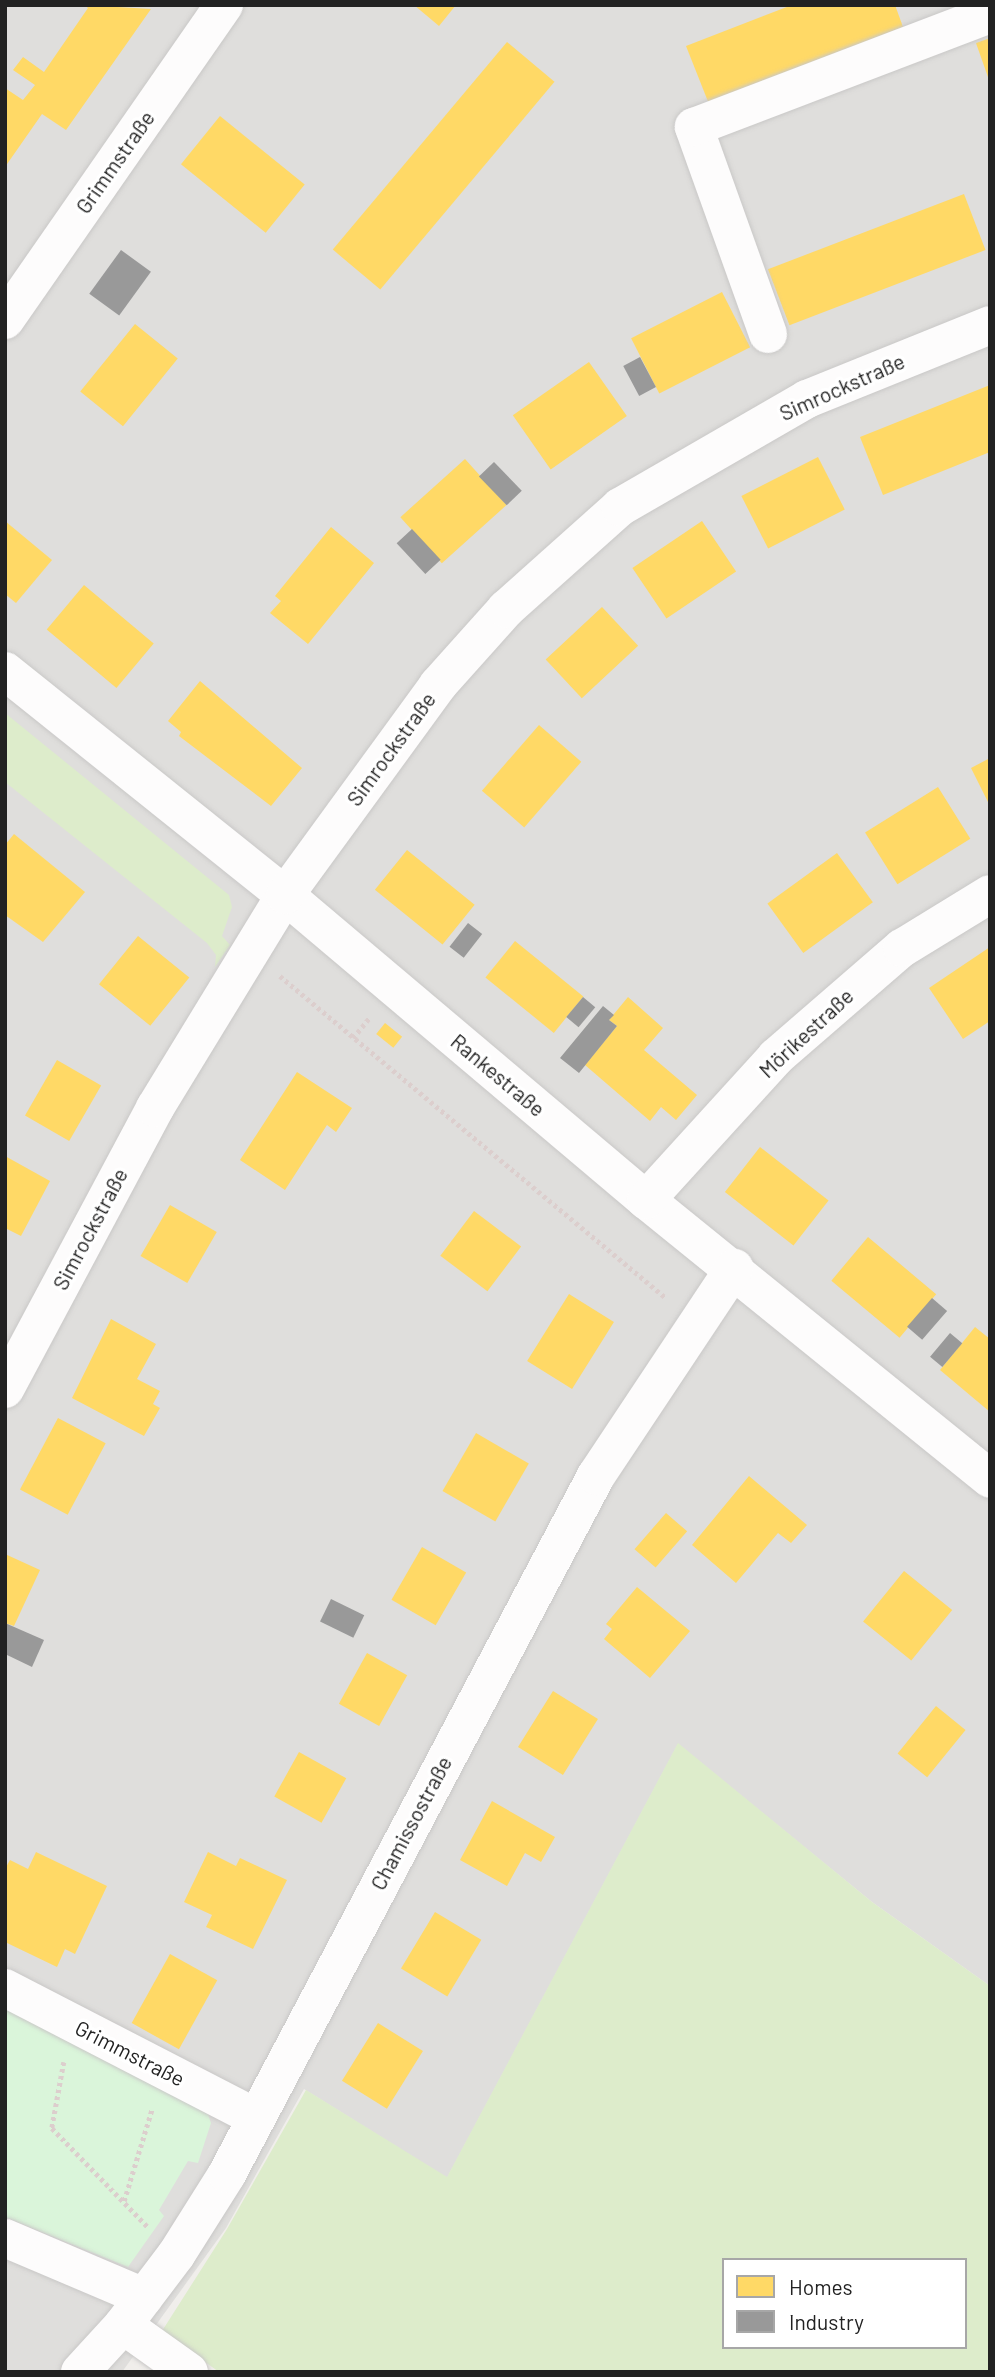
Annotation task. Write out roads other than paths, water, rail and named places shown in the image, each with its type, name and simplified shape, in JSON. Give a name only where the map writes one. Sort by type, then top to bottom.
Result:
[{"type":"street","name":"Grimmstraße","points":[[5,320],[224,5]]},
{"type":"street","points":[[768,334],[694,127],[990,14]]},
{"type":"street","name":"Simrockstraße","points":[[5,1389],[155,1108],[285,895],[438,685],[506,609],[620,507],[807,399],[990,325]]},
{"type":"street","name":"Rankestraße","points":[[5,671],[285,895],[646,1200],[734,1268],[990,1479]]},
{"type":"street","name":"Mörikestraße","points":[[646,1200],[776,1057],[902,948],[990,894]]},
{"type":"street","name":"Chamissostraße","points":[[80,2372],[134,2311],[176,2255],[227,2174],[596,1476],[734,1268]]},
{"type":"street","name":"Grimmstraße","points":[[5,1988],[255,2117]]},
{"type":"street","points":[[5,2238],[134,2311],[189,2372]]}]
